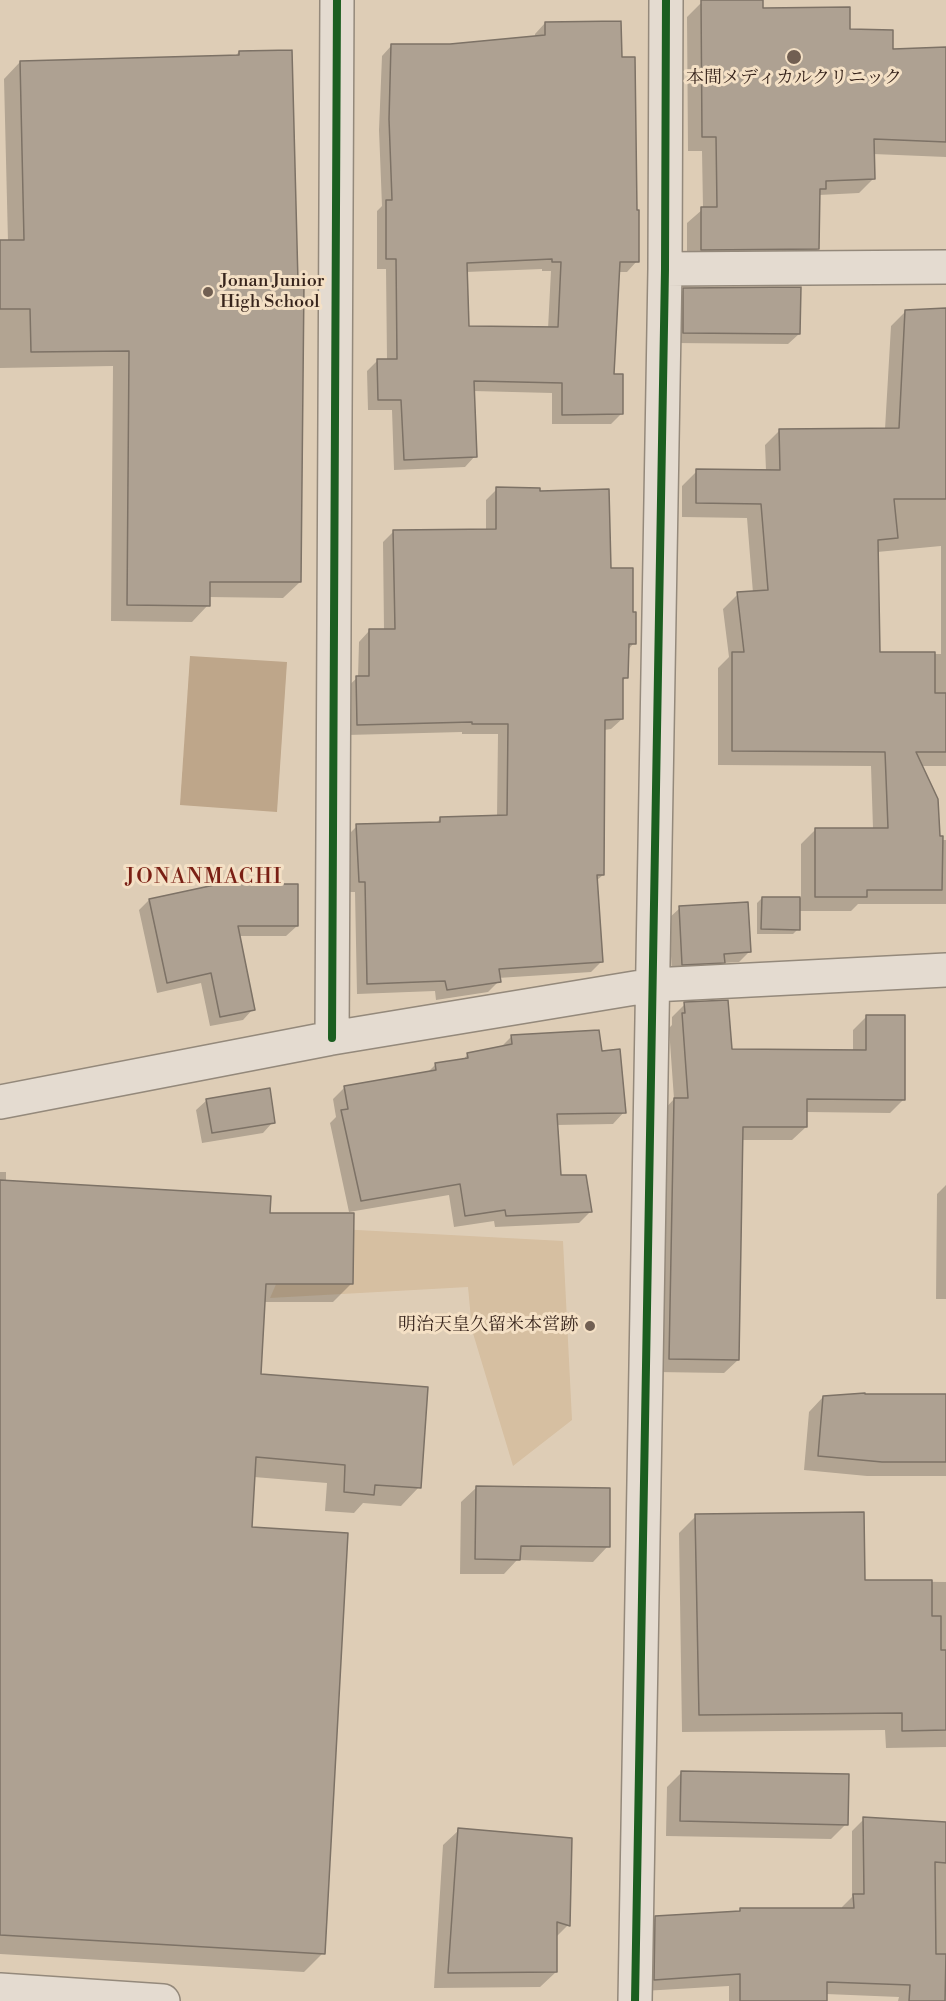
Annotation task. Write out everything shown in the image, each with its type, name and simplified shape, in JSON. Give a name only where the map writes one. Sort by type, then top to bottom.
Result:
[{"type":"street","points":[[332,1038],[337,0]]},
{"type":"street","points":[[635,2001],[665,269],[666,0]]},
{"type":"street","points":[[665,269],[946,267]]},
{"type":"street","points":[[0,1102],[332,1038],[653,985],[946,970]]},
{"type":"street","points":[[0,1990],[163,2001]]},
{"type":"shaded area","points":[[190,656],[287,662],[277,812],[180,805]]},
{"type":"shaded area","points":[[301,1227],[563,1241],[572,1420],[513,1466],[472,1330],[468,1287],[270,1298]]},
{"type":"building","points":[[701,0],[763,0],[763,8],[850,7],[850,29],[893,30],[893,49],[946,47],[946,142],[874,139],[875,179],[826,181],[826,189],[820,189],[819,249],[701,250],[701,207],[717,207],[716,137],[702,137]]},
{"type":"building","points":[[621,21],[622,57],[635,57],[639,262],[620,262],[614,374],[623,374],[623,414],[562,415],[562,383],[474,381],[477,457],[404,460],[401,400],[378,400],[377,359],[397,359],[396,259],[386,259],[386,200],[392,200],[389,119],[391,44],[450,44],[545,35],[545,22]],"holes":[[[552,259],[552,262],[561,262],[558,327],[469,326],[467,263]]]},
{"type":"building","points":[[292,50],[298,282],[304,282],[301,582],[210,582],[210,606],[127,605],[129,351],[31,352],[30,309],[0,309],[0,240],[24,240],[20,61],[239,55],[239,51]]},
{"type":"building","points":[[801,287],[800,334],[683,333],[683,288]]},
{"type":"building","points":[[946,308],[946,499],[894,499],[898,538],[878,540],[880,652],[935,652],[935,693],[946,693],[946,752],[916,752],[938,799],[940,836],[943,836],[942,890],[867,890],[867,897],[815,897],[815,828],[888,828],[885,752],[732,751],[732,652],[744,652],[737,592],[768,590],[761,504],[696,503],[696,469],[780,470],[779,429],[899,428],[905,310]]},
{"type":"building","points":[[496,487],[540,488],[540,491],[609,489],[611,568],[633,568],[636,644],[629,644],[628,678],[623,678],[623,719],[605,720],[604,875],[597,875],[603,962],[499,969],[501,982],[447,990],[445,981],[367,984],[365,882],[359,882],[356,824],[440,822],[440,817],[507,815],[508,724],[472,724],[472,722],[357,725],[356,676],[369,676],[369,629],[395,629],[393,530],[496,529]]},
{"type":"building","points":[[219,884],[298,884],[298,926],[238,926],[255,1010],[220,1017],[211,973],[167,983],[149,899]]},
{"type":"building","points":[[762,897],[800,897],[800,930],[761,929]]},
{"type":"building","points":[[748,902],[751,952],[724,954],[725,963],[682,965],[679,906]]},
{"type":"building","points":[[728,1000],[732,1049],[866,1050],[866,1015],[905,1015],[905,1100],[807,1099],[807,1127],[743,1127],[739,1360],[669,1359],[674,1098],[688,1098],[682,1013],[685,1013],[684,1002]]},
{"type":"building","points":[[599,1030],[602,1051],[620,1049],[626,1113],[557,1114],[561,1175],[586,1175],[592,1212],[506,1216],[505,1210],[465,1216],[460,1184],[361,1201],[341,1110],[348,1109],[344,1086],[436,1070],[435,1063],[468,1058],[467,1053],[512,1044],[511,1035]]},
{"type":"building","points":[[270,1088],[275,1123],[212,1133],[206,1099]]},
{"type":"building","points":[[0,1180],[271,1196],[270,1213],[354,1213],[353,1284],[266,1284],[261,1374],[428,1387],[421,1488],[375,1485],[374,1495],[344,1492],[345,1465],[256,1457],[252,1527],[348,1533],[325,1954],[0,1935]]},
{"type":"building","points":[[865,1393],[946,1394],[946,1462],[882,1462],[818,1456],[823,1396]]},
{"type":"building","points":[[476,1486],[610,1488],[610,1547],[521,1546],[520,1560],[475,1559]]},
{"type":"building","points":[[864,1512],[865,1580],[932,1580],[932,1616],[941,1616],[941,1650],[946,1650],[946,1730],[902,1731],[902,1713],[699,1715],[695,1514]]},
{"type":"building","points":[[681,1771],[849,1774],[848,1825],[680,1821]]},
{"type":"building","points":[[863,1817],[946,1822],[946,1863],[935,1862],[936,1954],[946,1954],[945,2001],[909,2001],[910,1985],[827,1982],[827,2001],[740,2001],[740,1974],[654,1980],[655,1916],[740,1911],[740,1908],[854,1908],[853,1894],[864,1894]]},
{"type":"building","points":[[458,1828],[572,1838],[570,1926],[557,1922],[557,1972],[448,1973]]},
{"type":"cycle path","points":[[332,1038],[337,0]]},
{"type":"cycle path","points":[[635,2001],[665,269],[666,0]]},
{"type":"place","name":"本間メディカルクリニック","points":[[794,57]]},
{"type":"place","name":"Jonan Junior High School","points":[[208,292]]},
{"type":"place","name":"明治天皇久留米本営跡","points":[[590,1326]]},
{"type":"district","name":"JONANMACHI","points":[[204,878]]}]
